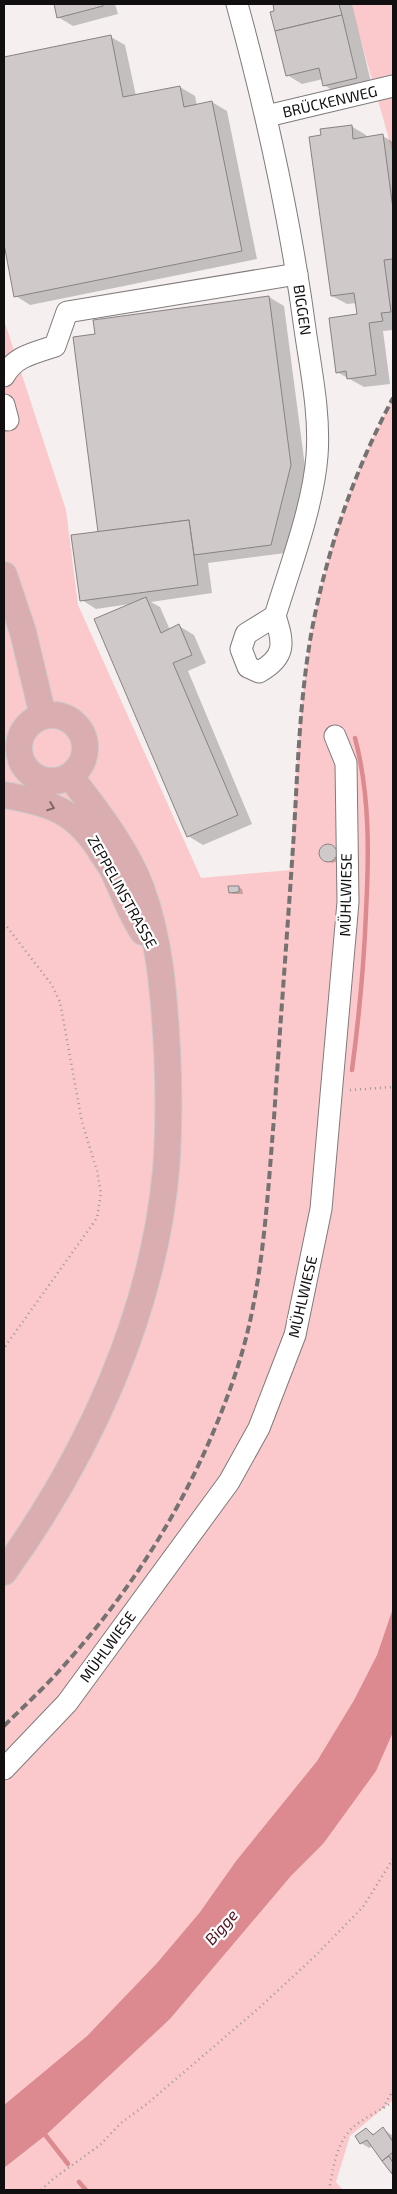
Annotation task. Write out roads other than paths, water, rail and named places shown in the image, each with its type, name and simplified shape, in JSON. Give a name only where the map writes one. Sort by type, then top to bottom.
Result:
[{"type":"main road","points":[[4,575],[23,632],[43,716]]},
{"type":"main road","points":[[43,716],[59,716],[68,719],[80,730],[85,747],[83,760],[78,768],[70,776],[53,782],[41,780],[31,775],[12,760],[19,739],[27,726],[43,716]]},
{"type":"main road","points":[[4,1572],[52,1499],[80,1450],[107,1392],[129,1336],[146,1276],[159,1218],[165,1172],[169,1121],[165,1009],[158,956],[141,888],[123,851],[70,776]]},
{"type":"main road","name":"ZEPPELINSTRASSE","points":[[4,795],[52,806],[76,820],[90,833],[115,874],[130,913],[158,956]]},
{"type":"street","name":"BIGGEN","points":[[237,4],[267,116],[285,203],[317,416],[317,456],[311,492],[274,616]]},
{"type":"street","name":"BRÜCKENWEG","points":[[267,116],[388,88]]},
{"type":"street","points":[[4,376],[9,366],[20,357],[55,346],[67,312],[297,274]]},
{"type":"street","name":"MÜHLWIESE","points":[[4,1769],[67,1703],[229,1482],[259,1428],[295,1335],[310,1270],[321,1209],[348,902],[346,763],[336,736]]},
{"type":"water","name":"Bigge","points":[[393,1608],[393,1732],[376,1771],[323,1844],[291,1876],[170,2019],[46,2135],[4,2168],[4,2105],[87,2036],[157,1963],[200,1912],[236,1861],[317,1761],[354,1700],[377,1655]]},
{"type":"waterway","points":[[352,1070],[363,971],[368,868],[366,803],[355,738]]},
{"type":"waterway","points":[[43,2132],[68,2164]]},
{"type":"waterway","points":[[79,2182],[86,2190]]},
{"type":"railway","points":[[4,1726],[52,1678],[88,1637],[141,1567],[185,1493],[204,1454],[221,1414],[245,1342],[258,1278],[266,1214],[300,733],[309,647],[320,590],[336,533],[367,451],[393,398]]}]
